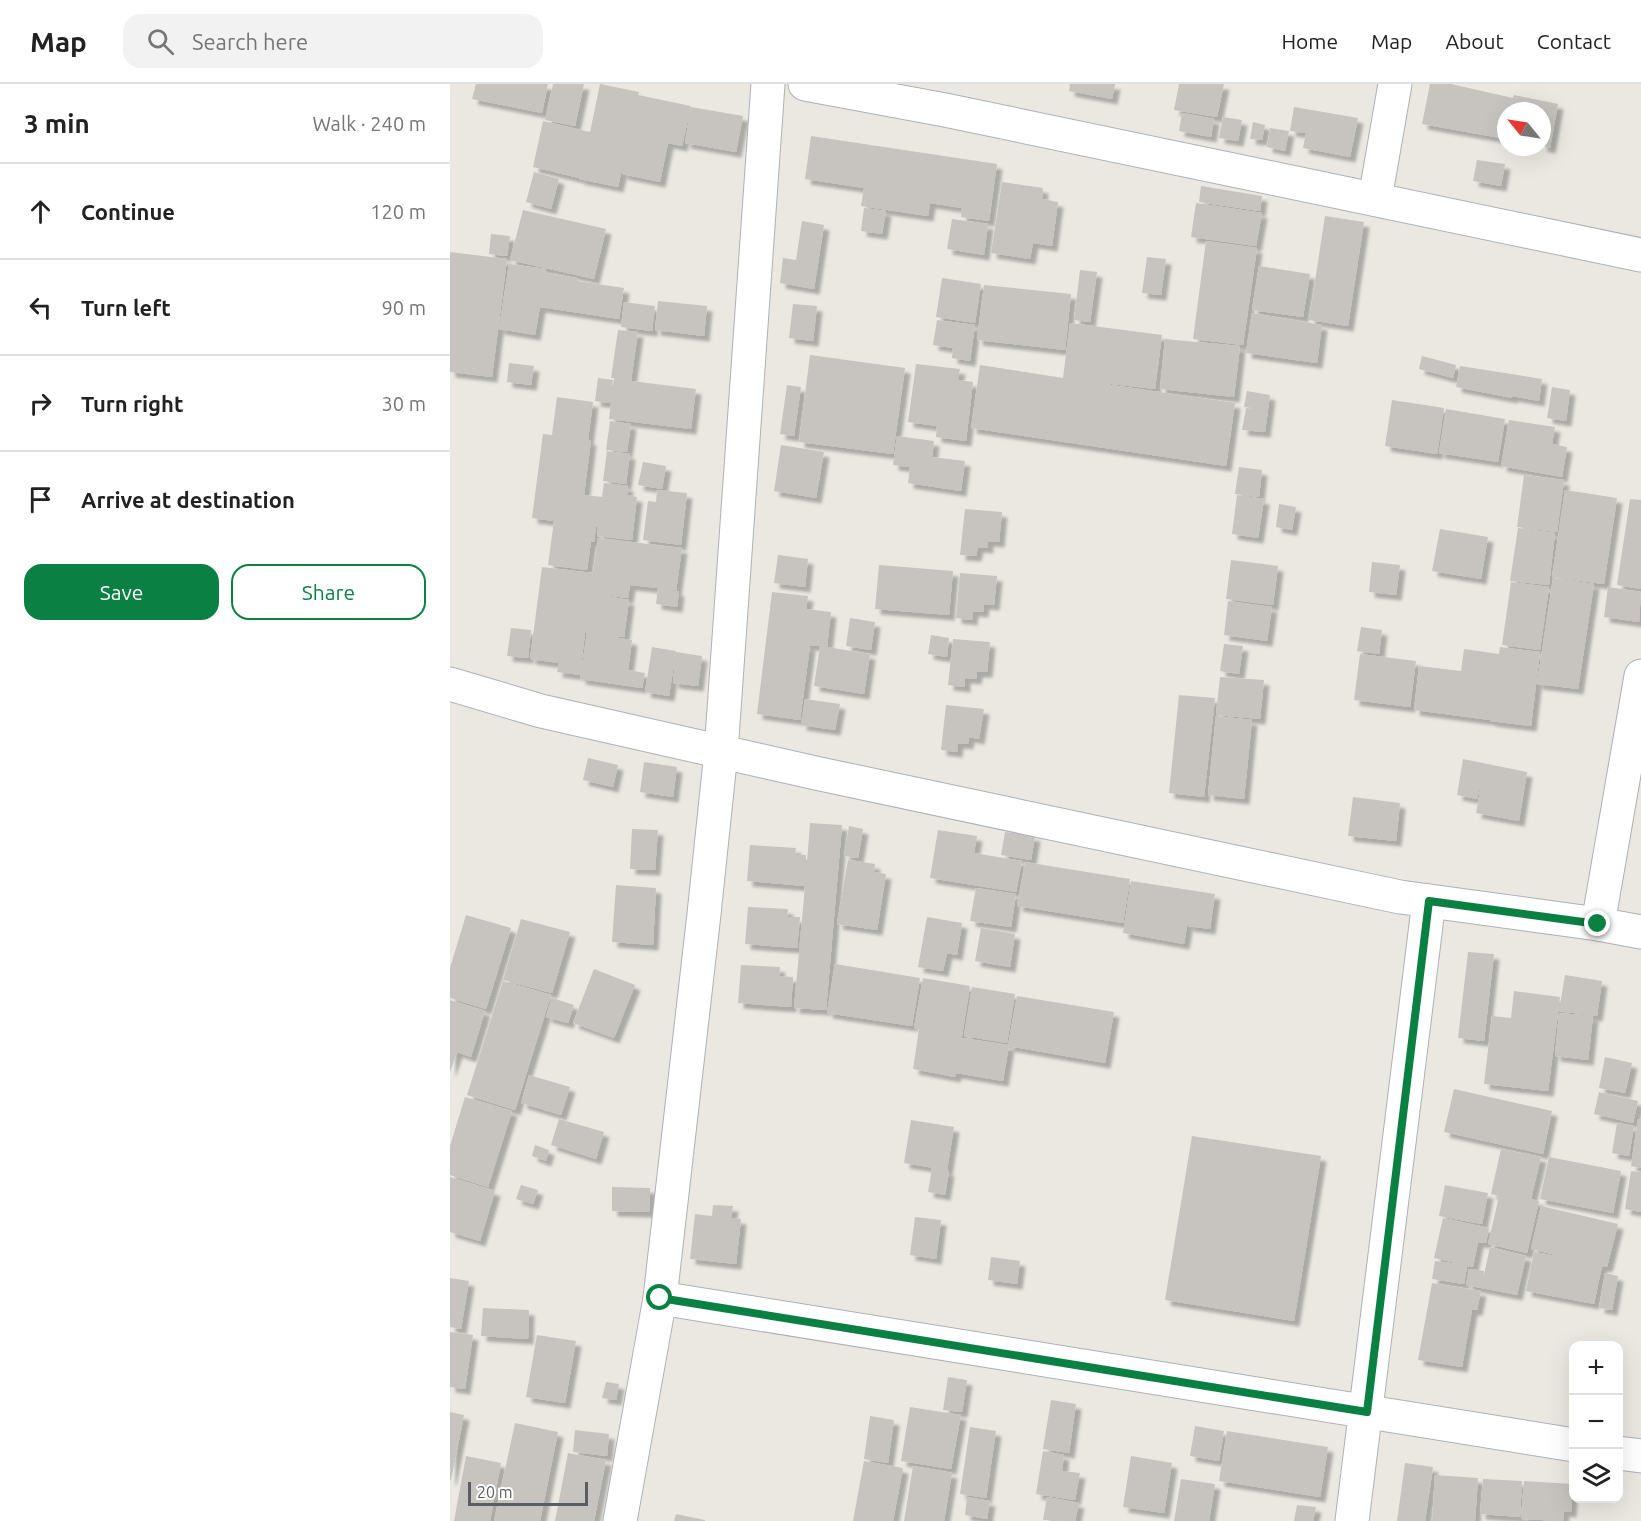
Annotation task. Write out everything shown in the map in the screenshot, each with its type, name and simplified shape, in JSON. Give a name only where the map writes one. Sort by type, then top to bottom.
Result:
[{"type":"street","points":[[620,1521],[660,1298],[721,752],[768,84]]},
{"type":"street","points":[[805,84],[945,110],[1641,255]]},
{"type":"street","points":[[1375,199],[1395,84]]},
{"type":"street","points":[[1598,924],[1641,676]]},
{"type":"street","points":[[450,684],[541,711],[721,752],[1400,897],[1641,932]]},
{"type":"street","points":[[1352,1521],[1429,901]]},
{"type":"street","points":[[660,1298],[1569,1444]]},
{"type":"street","points":[[1623,1453],[1641,1456]]},
{"type":"building","points":[[476,84],[548,84],[542,113],[472,99]]},
{"type":"building","points":[[553,84],[584,84],[575,126],[545,120]]},
{"type":"building","points":[[600,84],[691,106],[682,146],[668,143],[660,182],[622,174],[625,155],[618,187],[579,179],[584,160],[579,178],[533,167],[543,121],[590,132]]},
{"type":"building","points":[[1070,84],[1115,84],[1112,99],[1069,91]]},
{"type":"building","points":[[1179,84],[1224,84],[1217,117],[1174,110]]},
{"type":"building","points":[[1430,84],[1451,84],[1513,98],[1514,95],[1548,102],[1497,102],[1497,137],[1422,124]]},
{"type":"building","points":[[1551,103],[1558,104],[1551,142]]},
{"type":"building","points":[[691,107],[743,116],[736,152],[685,143]]},
{"type":"building","points":[[1294,107],[1358,118],[1350,157],[1303,148],[1306,133],[1290,131]]},
{"type":"building","points":[[1182,113],[1214,119],[1211,137],[1179,131]]},
{"type":"building","points":[[1223,117],[1242,120],[1238,141],[1219,138]]},
{"type":"building","points":[[1253,122],[1265,125],[1262,140],[1250,139]]},
{"type":"building","points":[[1270,128],[1289,131],[1285,151],[1267,147]]},
{"type":"building","points":[[811,136],[997,164],[989,221],[961,217],[962,208],[930,203],[928,216],[861,206],[864,188],[805,179]]},
{"type":"building","points":[[1477,160],[1505,164],[1501,186],[1473,181]]},
{"type":"building","points":[[534,172],[559,179],[551,209],[526,202]]},
{"type":"building","points":[[1002,182],[1043,188],[1042,199],[1058,202],[1052,246],[1033,243],[1030,259],[991,253]]},
{"type":"building","points":[[1201,186],[1262,196],[1260,211],[1199,202]]},
{"type":"building","points":[[1196,203],[1262,213],[1256,246],[1191,237]]},
{"type":"building","points":[[864,208],[886,211],[882,234],[861,231]]},
{"type":"building","points":[[523,210],[606,229],[594,279],[510,260]]},
{"type":"building","points":[[1325,216],[1364,222],[1348,326],[1309,320]]},
{"type":"building","points":[[952,219],[988,224],[984,255],[947,249]]},
{"type":"building","points":[[802,221],[824,225],[814,289],[780,283],[783,258],[796,260]]},
{"type":"building","points":[[491,234],[510,236],[507,256],[489,254]]},
{"type":"building","points":[[1206,241],[1257,248],[1243,345],[1193,339]]},
{"type":"building","points":[[450,252],[507,259],[492,377],[450,372]]},
{"type":"building","points":[[1147,257],[1166,259],[1161,295],[1142,293]]},
{"type":"building","points":[[509,264],[546,269],[545,273],[577,278],[577,281],[624,288],[619,319],[540,307],[535,335],[499,329]]},
{"type":"building","points":[[1259,266],[1310,274],[1303,317],[1252,310]]},
{"type":"building","points":[[1080,270],[1097,272],[1090,322],[1074,320]]},
{"type":"building","points":[[942,278],[981,284],[975,323],[936,317]]},
{"type":"building","points":[[984,285],[1071,294],[1065,350],[977,340]]},
{"type":"building","points":[[658,301],[707,306],[704,336],[655,330]]},
{"type":"building","points":[[624,302],[655,306],[652,331],[621,327]]},
{"type":"building","points":[[793,304],[817,306],[813,341],[789,338]]},
{"type":"building","points":[[1252,313],[1322,325],[1317,363],[1246,353]]},
{"type":"building","points":[[937,320],[975,325],[970,361],[952,358],[953,348],[933,345]]},
{"type":"building","points":[[1070,323],[1162,335],[1155,389],[1077,380],[1235,403],[1226,466],[971,428],[980,365],[1063,378]]},
{"type":"building","points":[[618,330],[638,332],[631,381],[696,389],[691,429],[609,419],[614,378],[611,378]]},
{"type":"building","points":[[1165,339],[1240,346],[1234,397],[1160,389]]},
{"type":"building","points":[[810,355],[905,368],[893,454],[799,442]]},
{"type":"building","points":[[1422,356],[1456,365],[1453,378],[1419,369]]},
{"type":"building","points":[[509,363],[534,366],[531,385],[507,382]]},
{"type":"building","points":[[916,364],[960,369],[958,380],[973,382],[966,441],[936,437],[937,426],[908,422]]},
{"type":"building","points":[[1460,366],[1542,379],[1539,401],[1456,387]]},
{"type":"building","points":[[598,378],[613,380],[610,403],[595,401]]},
{"type":"building","points":[[787,385],[801,387],[794,436],[780,434]]},
{"type":"building","points":[[1552,387],[1570,390],[1566,421],[1547,418]]},
{"type":"building","points":[[1247,391],[1270,395],[1265,432],[1242,430],[1246,408],[1266,410],[1244,407]]},
{"type":"building","points":[[557,397],[593,402],[584,495],[602,497],[604,483],[628,486],[627,495],[637,497],[632,540],[597,536],[598,527],[596,526],[594,542],[591,541],[587,570],[548,565],[554,521],[532,518],[543,434],[552,435]]},
{"type":"building","points":[[1392,400],[1444,408],[1437,454],[1385,446]]},
{"type":"building","points":[[1446,409],[1505,419],[1498,462],[1439,453]]},
{"type":"building","points":[[1509,420],[1555,427],[1552,444],[1567,447],[1562,477],[1501,466]]},
{"type":"building","points":[[610,421],[631,424],[627,452],[606,450]]},
{"type":"building","points":[[897,436],[934,441],[932,457],[965,461],[961,491],[908,483],[910,467],[893,465]]},
{"type":"building","points":[[781,445],[824,452],[816,498],[774,491]]},
{"type":"building","points":[[607,451],[630,454],[626,484],[603,481]]},
{"type":"building","points":[[643,462],[666,466],[662,489],[638,485]]},
{"type":"building","points":[[1239,467],[1262,470],[1259,497],[1235,494]]},
{"type":"building","points":[[1524,475],[1564,480],[1557,532],[1517,527]]},
{"type":"building","points":[[657,490],[687,493],[681,545],[643,540],[648,501],[656,502]]},
{"type":"building","points":[[1565,490],[1617,498],[1604,584],[1552,577]]},
{"type":"building","points":[[1237,495],[1264,499],[1258,538],[1232,534]]},
{"type":"building","points":[[1630,499],[1641,500],[1641,589],[1617,585]]},
{"type":"building","points":[[1279,504],[1296,507],[1292,530],[1276,527]]},
{"type":"building","points":[[965,509],[1002,512],[999,542],[988,541],[988,548],[978,547],[976,556],[960,555]]},
{"type":"building","points":[[1518,528],[1555,533],[1549,585],[1510,581]]},
{"type":"building","points":[[1440,529],[1488,537],[1481,579],[1432,571]]},
{"type":"building","points":[[598,538],[682,548],[676,591],[679,591],[677,607],[656,604],[658,588],[630,585],[628,598],[587,593],[629,600],[624,637],[606,636],[632,640],[628,670],[645,673],[642,688],[580,679],[587,633],[585,633],[580,675],[557,672],[559,663],[530,659],[542,567],[593,573]]},
{"type":"building","points":[[778,555],[808,559],[805,587],[774,583]]},
{"type":"building","points":[[1231,560],[1278,566],[1273,605],[1226,599]]},
{"type":"building","points":[[1372,562],[1400,565],[1396,595],[1369,592]]},
{"type":"building","points":[[879,565],[953,571],[949,615],[875,609]]},
{"type":"building","points":[[960,573],[997,576],[994,605],[984,604],[983,612],[973,611],[972,620],[956,618]]},
{"type":"building","points":[[1553,578],[1594,584],[1578,689],[1537,684]]},
{"type":"building","points":[[1511,582],[1549,587],[1540,650],[1502,645]]},
{"type":"building","points":[[1608,587],[1641,592],[1639,622],[1604,617]]},
{"type":"building","points":[[772,592],[808,596],[806,609],[831,612],[827,647],[870,654],[864,694],[814,686],[820,646],[799,644],[810,646],[800,720],[757,714]]},
{"type":"building","points":[[1228,601],[1272,607],[1267,641],[1224,635]]},
{"type":"building","points":[[850,618],[875,622],[871,650],[846,646]]},
{"type":"building","points":[[1361,627],[1382,630],[1379,654],[1357,651]]},
{"type":"building","points":[[511,628],[531,630],[528,658],[507,656]]},
{"type":"building","points":[[931,635],[949,638],[947,657],[928,654]]},
{"type":"building","points":[[953,639],[990,642],[987,672],[977,672],[976,679],[965,678],[965,687],[948,685]]},
{"type":"building","points":[[1224,644],[1243,646],[1239,674],[1220,671]]},
{"type":"building","points":[[652,647],[676,651],[669,696],[645,692]]},
{"type":"building","points":[[1500,647],[1540,652],[1531,726],[1490,721],[1493,698],[1490,720],[1414,710],[1419,666],[1461,671],[1464,649],[1499,654]]},
{"type":"building","points":[[676,652],[702,656],[698,686],[673,683]]},
{"type":"building","points":[[1360,654],[1416,661],[1410,707],[1354,700]]},
{"type":"building","points":[[1220,677],[1264,680],[1260,719],[1216,715]]},
{"type":"building","points":[[1179,695],[1215,698],[1204,797],[1169,793]]},
{"type":"building","points":[[805,699],[840,704],[835,730],[801,725]]},
{"type":"building","points":[[946,705],[984,709],[979,739],[969,737],[968,744],[958,743],[957,752],[941,750]]},
{"type":"building","points":[[1216,716],[1252,720],[1244,799],[1208,795]]},
{"type":"building","points":[[588,758],[618,765],[613,787],[583,780]]},
{"type":"building","points":[[1463,759],[1527,772],[1519,821],[1476,813],[1484,769],[1477,799],[1457,795]]},
{"type":"building","points":[[644,762],[677,767],[673,797],[640,792]]},
{"type":"building","points":[[1353,797],[1400,803],[1396,841],[1348,836]]},
{"type":"building","points":[[810,823],[842,825],[826,1010],[794,1008],[805,886],[747,881],[750,845],[796,848],[795,855],[806,855],[806,875]]},
{"type":"building","points":[[849,826],[863,829],[858,858],[844,856]]},
{"type":"building","points":[[632,829],[658,830],[655,870],[630,869]]},
{"type":"building","points":[[938,830],[977,836],[974,853],[1022,861],[1016,892],[930,878]]},
{"type":"building","points":[[1005,832],[1035,836],[1031,860],[1001,855]]},
{"type":"building","points":[[848,860],[875,864],[874,872],[886,874],[877,930],[837,924]]},
{"type":"building","points":[[1025,862],[1130,879],[1123,923],[1017,906]]},
{"type":"building","points":[[1131,881],[1215,894],[1210,929],[1188,926],[1190,909],[1184,944],[1123,933]]},
{"type":"building","points":[[616,885],[656,888],[653,945],[612,942]]},
{"type":"building","points":[[976,888],[1016,894],[1011,927],[970,921]]},
{"type":"building","points":[[748,907],[788,909],[787,917],[800,917],[797,948],[745,944]]},
{"type":"building","points":[[466,915],[511,928],[486,1009],[450,998],[450,968]]},
{"type":"building","points":[[927,917],[962,923],[957,955],[947,953],[943,971],[918,967]]},
{"type":"building","points":[[521,919],[570,932],[552,993],[503,980]]},
{"type":"building","points":[[981,928],[1015,934],[1010,967],[975,961]]},
{"type":"building","points":[[1468,952],[1494,954],[1484,1041],[1458,1038]]},
{"type":"building","points":[[835,964],[920,978],[912,1026],[827,1013]]},
{"type":"building","points":[[741,965],[780,967],[779,976],[793,977],[791,1007],[738,1003]]},
{"type":"building","points":[[594,969],[635,985],[614,1038],[573,1023]]},
{"type":"building","points":[[1565,975],[1602,981],[1597,1016],[1559,1011]]},
{"type":"building","points":[[923,978],[970,986],[958,1061],[962,1038],[1009,1045],[1003,1081],[956,1073],[955,1077],[913,1069],[919,1029],[914,1028]]},
{"type":"building","points":[[503,981],[551,995],[515,1110],[467,1095]]},
{"type":"building","points":[[972,987],[1015,994],[1007,1043],[964,1036]]},
{"type":"building","points":[[1514,991],[1560,997],[1548,1091],[1484,1084],[1492,1016],[1511,1018]]},
{"type":"building","points":[[1017,996],[1114,1012],[1105,1063],[1008,1046]]},
{"type":"building","points":[[552,998],[574,1005],[568,1023],[546,1017]]},
{"type":"building","points":[[450,1000],[485,1011],[471,1057],[457,1052],[450,1072]]},
{"type":"building","points":[[1559,1013],[1593,1016],[1588,1060],[1555,1056]]},
{"type":"building","points":[[1605,1057],[1632,1063],[1625,1093],[1599,1088]]},
{"type":"building","points":[[529,1075],[570,1087],[561,1115],[521,1103]]},
{"type":"building","points":[[1454,1089],[1552,1111],[1543,1154],[1444,1132]]},
{"type":"building","points":[[1599,1092],[1638,1101],[1633,1123],[1594,1114]]},
{"type":"building","points":[[465,1097],[512,1111],[488,1187],[450,1175],[450,1146]]},
{"type":"building","points":[[559,1119],[604,1132],[596,1159],[551,1145]]},
{"type":"building","points":[[1638,1119],[1641,1120],[1641,1168],[1631,1166]]},
{"type":"building","points":[[911,1120],[954,1127],[947,1170],[904,1163]]},
{"type":"building","points":[[1617,1123],[1634,1126],[1629,1156],[1612,1153]]},
{"type":"building","points":[[1192,1136],[1321,1156],[1294,1321],[1165,1300]]},
{"type":"building","points":[[535,1145],[549,1150],[546,1161],[532,1156]]},
{"type":"building","points":[[1501,1149],[1541,1157],[1531,1199],[1539,1201],[1527,1253],[1488,1244],[1499,1196],[1491,1194]]},
{"type":"building","points":[[1549,1157],[1621,1171],[1613,1213],[1540,1199]]},
{"type":"building","points":[[932,1168],[949,1171],[945,1195],[928,1192]]},
{"type":"building","points":[[1631,1171],[1641,1172],[1641,1212],[1625,1209]]},
{"type":"building","points":[[450,1177],[495,1191],[480,1241],[450,1232]]},
{"type":"building","points":[[521,1185],[538,1190],[533,1204],[516,1199]]},
{"type":"building","points":[[1445,1185],[1488,1193],[1482,1224],[1439,1216]]},
{"type":"building","points":[[612,1187],[650,1188],[650,1212],[612,1211]]},
{"type":"building","points":[[713,1205],[733,1206],[731,1218],[741,1219],[736,1264],[690,1259],[695,1214],[712,1216]]},
{"type":"building","points":[[1541,1206],[1618,1224],[1607,1267],[1602,1266],[1594,1304],[1526,1291],[1534,1252],[1573,1259],[1531,1249]]},
{"type":"building","points":[[915,1217],[941,1220],[936,1259],[910,1255]]},
{"type":"building","points":[[1443,1218],[1489,1228],[1486,1243],[1478,1242],[1473,1267],[1467,1266],[1464,1284],[1432,1279],[1435,1261],[1465,1265],[1434,1258]]},
{"type":"building","points":[[1490,1247],[1526,1256],[1517,1295],[1466,1285],[1469,1269],[1484,1271],[1483,1279]]},
{"type":"building","points":[[991,1257],[1020,1261],[1017,1284],[988,1280]]},
{"type":"building","points":[[1605,1273],[1618,1276],[1612,1310],[1599,1308]]},
{"type":"building","points":[[450,1278],[469,1281],[461,1329],[450,1327]]},
{"type":"building","points":[[1432,1283],[1481,1291],[1477,1310],[1472,1310],[1462,1367],[1418,1360]]},
{"type":"building","points":[[483,1308],[529,1310],[528,1339],[481,1336]]},
{"type":"building","points":[[450,1332],[473,1335],[465,1389],[450,1387]]},
{"type":"building","points":[[537,1335],[576,1341],[565,1403],[526,1397]]},
{"type":"building","points":[[948,1377],[967,1380],[962,1412],[943,1410]]},
{"type":"building","points":[[606,1382],[619,1384],[616,1400],[602,1398]]},
{"type":"building","points":[[1051,1400],[1076,1404],[1069,1453],[1043,1449]]},
{"type":"building","points":[[910,1407],[961,1415],[951,1469],[901,1461]]},
{"type":"building","points":[[450,1412],[464,1415],[451,1480],[450,1480]]},
{"type":"building","points":[[870,1416],[894,1420],[888,1463],[864,1459]]},
{"type":"building","points":[[515,1423],[558,1432],[540,1521],[494,1521]]},
{"type":"building","points":[[1195,1426],[1224,1431],[1219,1461],[1190,1456]]},
{"type":"building","points":[[970,1427],[996,1431],[986,1498],[960,1494]]},
{"type":"building","points":[[575,1430],[609,1434],[607,1456],[573,1452]]},
{"type":"building","points":[[1227,1431],[1328,1447],[1320,1497],[1219,1481]]},
{"type":"building","points":[[1043,1451],[1064,1455],[1062,1471],[1080,1473],[1075,1500],[1036,1494]]},
{"type":"building","points":[[568,1453],[606,1460],[594,1521],[555,1521]]},
{"type":"building","points":[[466,1456],[501,1463],[490,1521],[454,1521]]},
{"type":"building","points":[[1131,1456],[1172,1463],[1164,1513],[1123,1507]]},
{"type":"building","points":[[864,1461],[903,1468],[893,1521],[853,1521]]},
{"type":"building","points":[[1405,1463],[1433,1467],[1425,1521],[1397,1521]]},
{"type":"building","points":[[913,1466],[952,1473],[944,1521],[904,1521]]},
{"type":"building","points":[[1435,1475],[1478,1478],[1475,1521],[1432,1521]]},
{"type":"building","points":[[1181,1479],[1215,1484],[1209,1521],[1174,1521]]},
{"type":"building","points":[[1483,1479],[1522,1481],[1520,1517],[1480,1514]]},
{"type":"building","points":[[1524,1481],[1569,1484],[1571,1512],[1564,1511],[1563,1521],[1521,1519]]},
{"type":"building","points":[[967,1497],[990,1501],[987,1519],[965,1515]]},
{"type":"building","points":[[1047,1497],[1079,1503],[1075,1521],[1043,1520]]},
{"type":"building","points":[[1297,1505],[1316,1507],[1313,1521],[1294,1521]]},
{"type":"building","points":[[676,1514],[705,1520],[705,1521],[674,1521]]},
{"type":"route","points":[[660,1298],[1367,1412],[1429,901],[1598,924]]}]
